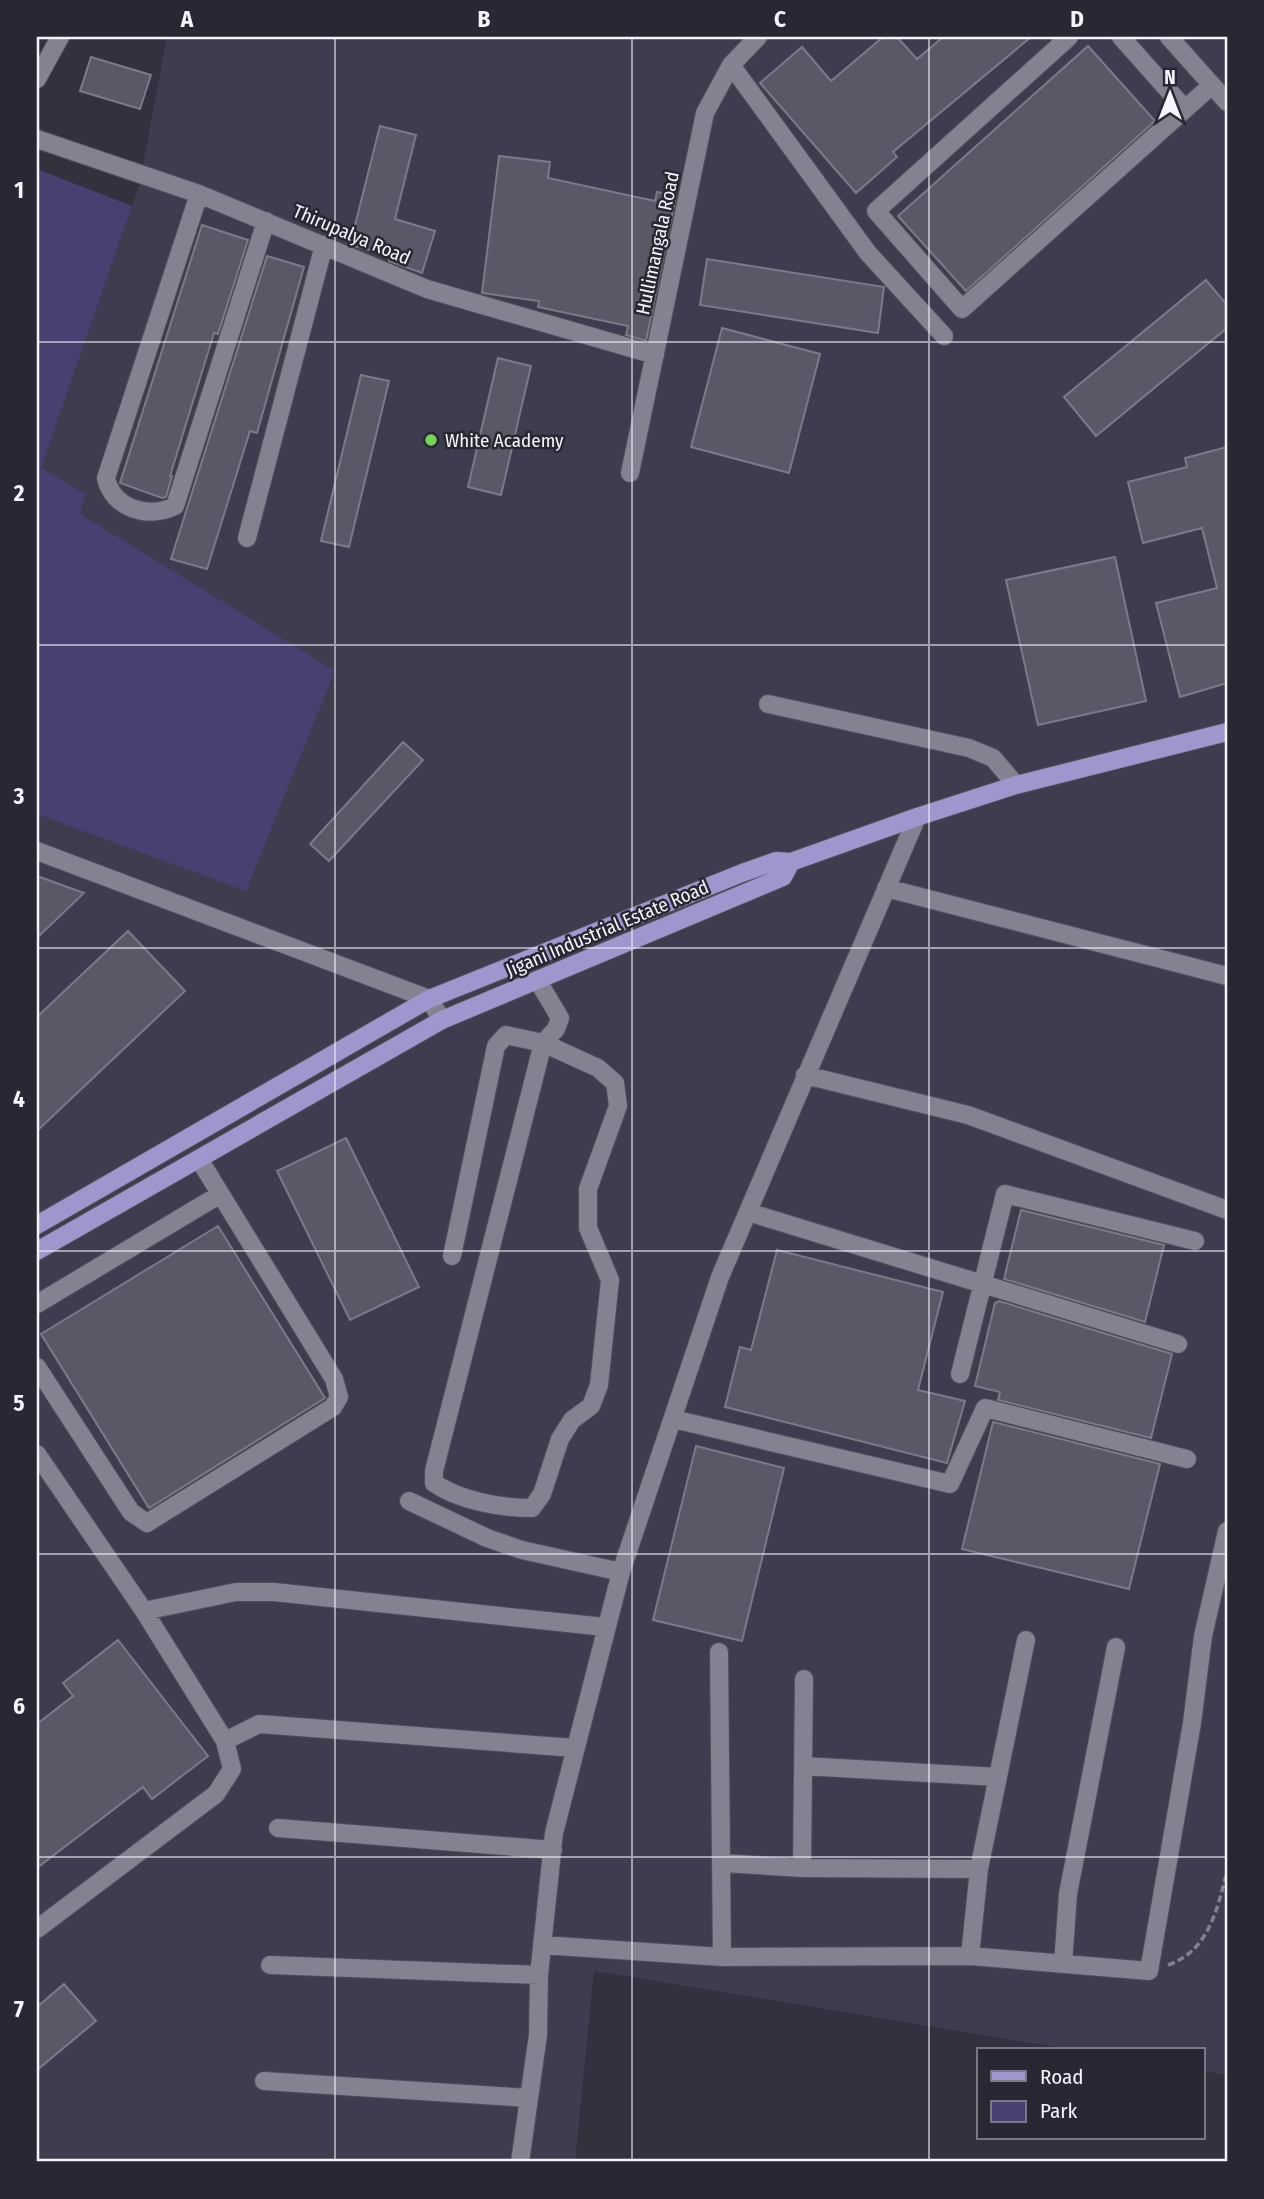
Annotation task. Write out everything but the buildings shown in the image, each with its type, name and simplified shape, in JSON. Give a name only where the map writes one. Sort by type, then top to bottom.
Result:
[{"type":"main road","name":"Jigani Industrial Estate Road","points":[[37,1225],[429,999],[776,861],[791,862],[1016,785],[1227,732]]},
{"type":"main road","name":"Jigani Industrial Estate Road","points":[[37,1251],[442,1020],[783,877],[791,862]]},
{"type":"street","points":[[38,73],[60,37]]},
{"type":"street","points":[[1069,37],[876,211],[962,309],[1212,85]]},
{"type":"street","points":[[1121,37],[1185,109]]},
{"type":"street","points":[[1169,37],[1227,102]]},
{"type":"street","name":"Hullimangala Road","points":[[630,473],[705,113],[731,65],[750,41]]},
{"type":"street","points":[[731,65],[868,253],[944,336]]},
{"type":"street","name":"Thirupalya Road","points":[[37,139],[199,194],[427,289],[655,355]]},
{"type":"street","points":[[199,194],[106,478],[109,490],[118,503],[147,513],[164,511],[174,506],[266,221]]},
{"type":"street","points":[[247,538],[324,245]]},
{"type":"street","points":[[768,704],[969,748],[993,758],[1016,785]]},
{"type":"street","points":[[520,2162],[538,2035],[539,1975],[554,1833],[621,1572],[720,1277],[917,817]]},
{"type":"street","points":[[37,852],[429,999],[442,1020]]},
{"type":"street","points":[[886,888],[1227,976]]},
{"type":"street","points":[[452,1256],[496,1046],[506,1035],[543,1043],[598,1068],[615,1083],[618,1106],[588,1189],[588,1228],[610,1280],[599,1385],[592,1406],[572,1420],[560,1439],[542,1494],[532,1507],[511,1507],[447,1492],[435,1483],[434,1471],[543,1043],[556,1030],[560,1018],[538,981]]},
{"type":"street","points":[[805,1074],[968,1115],[1227,1210]]},
{"type":"street","points":[[37,1367],[131,1512],[147,1522],[333,1407],[339,1397],[334,1379],[199,1159]]},
{"type":"street","points":[[960,1374],[1006,1193],[1195,1241]]},
{"type":"street","points":[[37,1304],[219,1195]]},
{"type":"street","points":[[748,1212],[1178,1344]]},
{"type":"street","points":[[673,1419],[950,1484],[985,1408],[1187,1459]]},
{"type":"street","points":[[37,1454],[144,1611],[225,1741],[232,1769],[216,1794],[37,1929]]},
{"type":"street","points":[[408,1501],[487,1538],[522,1550],[621,1572]]},
{"type":"street","points":[[542,1945],[722,1957],[970,1956],[1149,1971],[1192,1723],[1203,1636],[1227,1531]]},
{"type":"street","points":[[144,1611],[236,1592],[274,1592],[605,1627]]},
{"type":"street","points":[[970,1956],[979,1869],[1026,1640]]},
{"type":"street","points":[[1063,1964],[1068,1894],[1116,1647]]},
{"type":"street","points":[[719,1653],[722,1957]]},
{"type":"street","points":[[802,1868],[804,1679]]},
{"type":"street","points":[[225,1741],[259,1724],[575,1748]]},
{"type":"street","points":[[803,1766],[998,1777]]},
{"type":"street","points":[[278,1828],[553,1850]]},
{"type":"street","points":[[723,1863],[802,1868],[979,1869]]},
{"type":"street","points":[[270,1965],[539,1975]]},
{"type":"street","points":[[264,2081],[529,2098]]},
{"type":"path","points":[[1149,1971],[1182,1960],[1211,1930],[1227,1872]]},
{"type":"shaded area","points":[[167,37],[1227,37],[1227,2075],[1204,2071],[1204,2048],[1063,2048],[594,1971],[575,2162],[37,2162],[37,661],[41,467],[139,186]]},
{"type":"green space","points":[[37,169],[132,206],[41,468],[85,494],[80,514],[335,671],[246,891],[37,814]]},
{"type":"place","name":"White Academy","points":[[431,440]]}]
